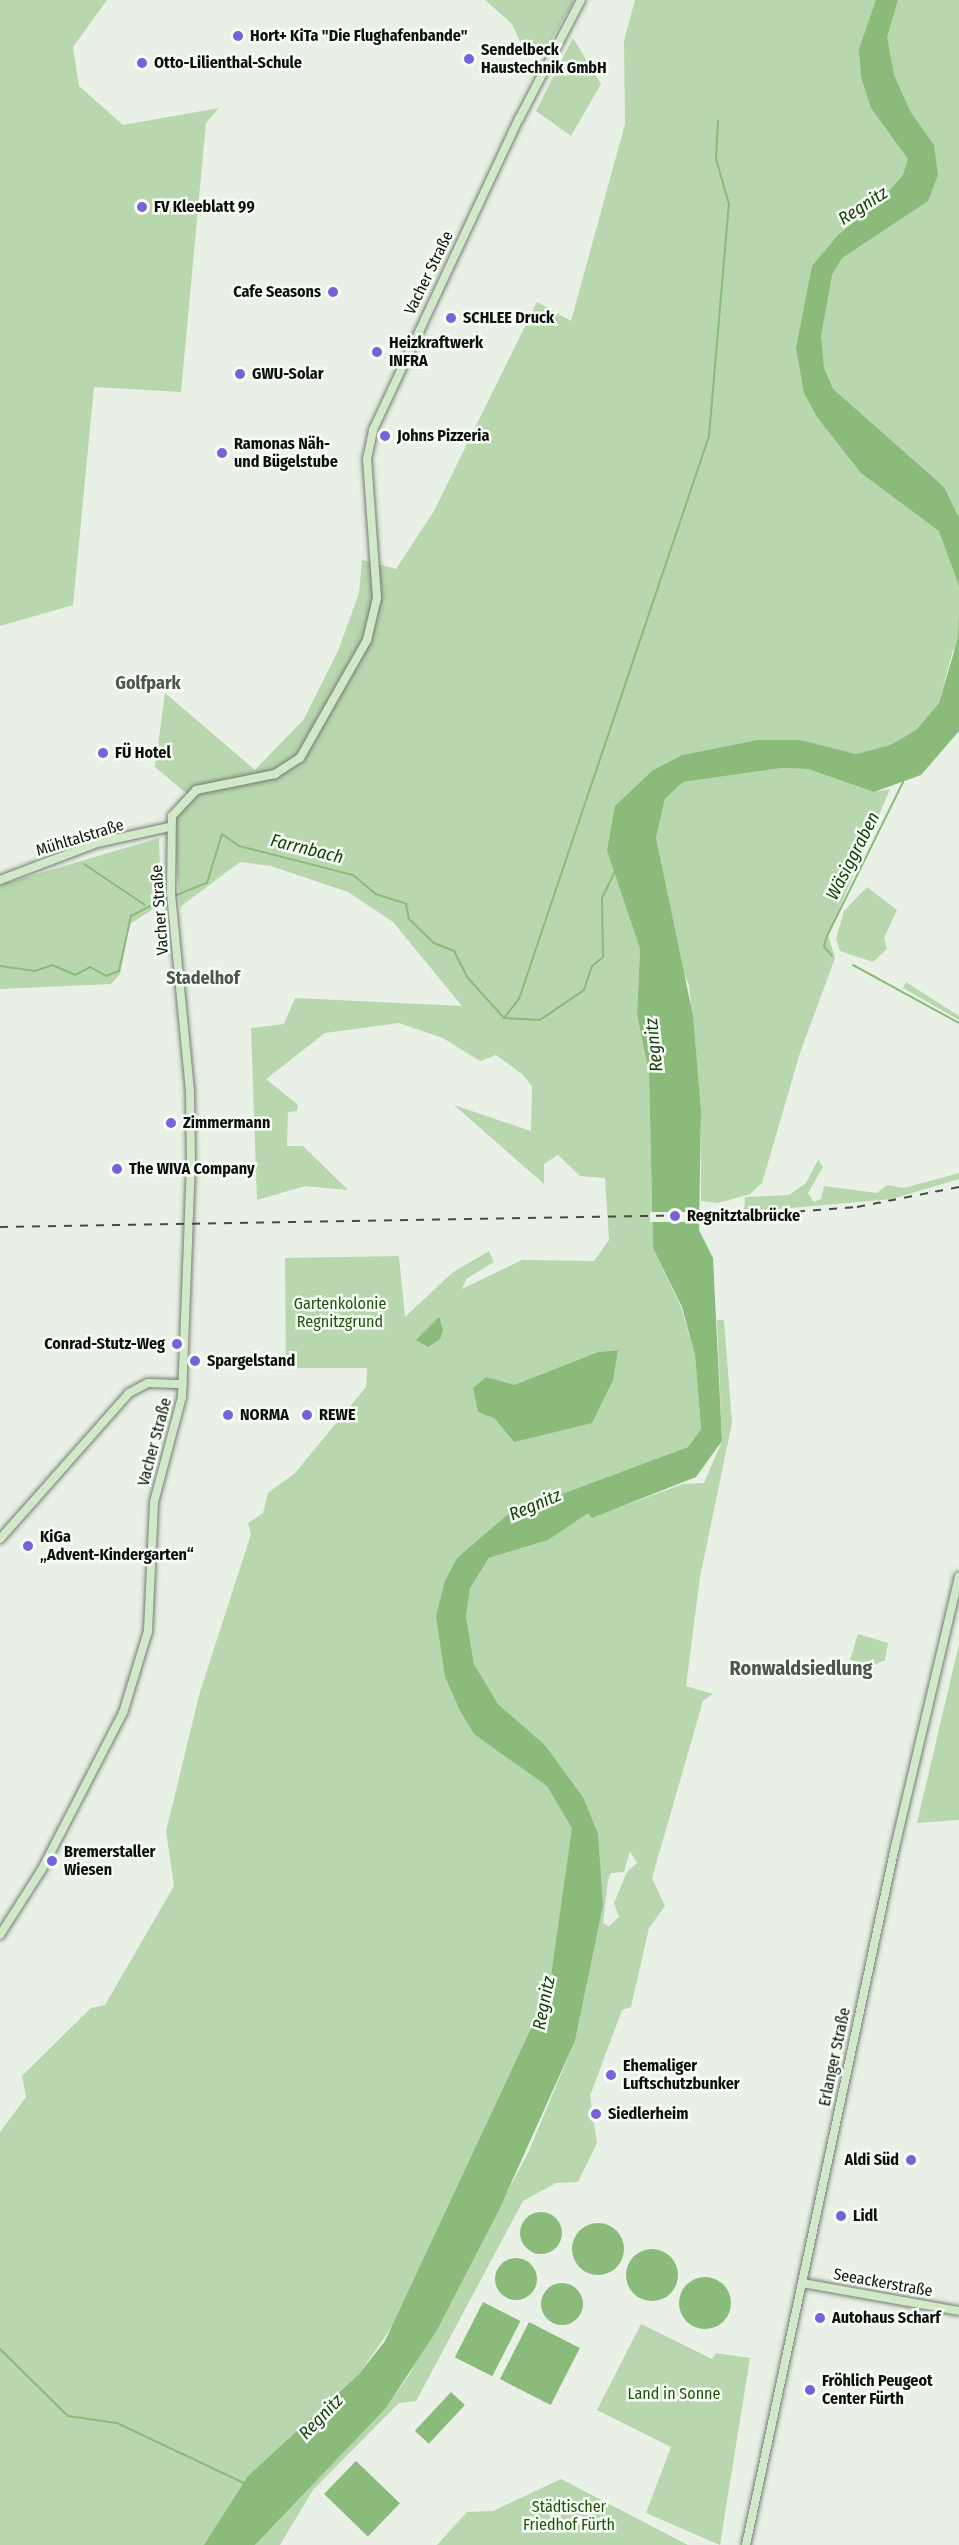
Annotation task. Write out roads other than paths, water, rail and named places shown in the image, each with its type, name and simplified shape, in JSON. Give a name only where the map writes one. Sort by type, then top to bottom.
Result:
[{"type":"street","name":"Vacher Straße","points":[[0,1935],[42,1869],[136,1682],[151,1611],[155,1492],[183,1384],[191,1112],[172,898],[169,827],[177,805],[196,789],[275,774],[300,758],[367,640],[377,598],[367,459],[373,430],[509,139],[581,0]]},
{"type":"street","name":"Mühltalstraße","points":[[0,880],[98,843],[169,827]]},
{"type":"street","points":[[0,1539],[129,1393],[148,1383],[183,1384]]},
{"type":"street","name":"Erlanger Straße","points":[[746,2545],[959,1576]]},
{"type":"street","name":"Seeackerstraße","points":[[802,2283],[959,2311]]},
{"type":"water","points":[[876,0],[898,0],[887,37],[894,75],[910,111],[934,145],[938,175],[928,201],[842,258],[832,275],[821,336],[824,368],[833,389],[944,487],[959,518],[959,586],[939,531],[861,473],[817,417],[804,393],[796,348],[812,266],[838,235],[881,200],[903,175],[908,159],[871,108],[861,77],[859,49]]},
{"type":"water","name":"Regnitz","points":[[959,612],[959,731],[921,775],[874,792],[808,769],[782,768],[683,782],[665,799],[656,838],[693,1016],[701,1110],[699,1230],[713,1258],[722,1441],[696,1477],[592,1518],[588,1513],[548,1540],[489,1558],[470,1588],[466,1616],[474,1664],[498,1704],[545,1745],[583,1797],[598,1834],[603,1906],[575,2041],[499,2210],[437,2330],[386,2408],[255,2545],[204,2545],[248,2476],[359,2374],[385,2341],[549,1990],[572,1828],[547,1786],[474,1734],[459,1709],[445,1677],[436,1616],[445,1581],[457,1558],[508,1514],[688,1447],[701,1429],[695,1355],[682,1307],[653,1248],[649,1073],[637,1015],[640,949],[607,851],[615,806],[653,770],[682,755],[757,740],[801,740],[856,754],[890,745],[916,730],[939,703],[958,638]]},
{"type":"water","points":[[439,1317],[443,1330],[440,1339],[428,1347],[416,1340]]},
{"type":"water","points":[[618,1350],[613,1380],[592,1423],[514,1442],[494,1418],[478,1412],[473,1388],[486,1377],[514,1385],[598,1352]]},
{"type":"water","points":[[541,2212],[556,2218],[562,2233],[556,2248],[541,2254],[526,2248],[520,2233],[526,2218]]},
{"type":"water","points":[[598,2223],[608,2225],[616,2231],[622,2239],[624,2249],[622,2259],[616,2267],[608,2273],[598,2275],[588,2273],[580,2267],[574,2259],[572,2249],[574,2239],[580,2231],[588,2225]]},
{"type":"water","points":[[652,2249],[662,2251],[670,2257],[676,2265],[678,2275],[676,2285],[670,2293],[662,2299],[652,2301],[642,2299],[634,2293],[628,2285],[626,2275],[628,2265],[634,2257],[642,2251]]},
{"type":"water","points":[[516,2258],[531,2264],[537,2279],[531,2294],[516,2300],[501,2294],[495,2279],[501,2264]]},
{"type":"water","points":[[705,2277],[715,2279],[723,2285],[729,2293],[731,2303],[729,2313],[723,2321],[715,2327],[705,2329],[695,2327],[687,2321],[681,2313],[679,2303],[681,2293],[687,2285],[695,2279]]},
{"type":"water","points":[[562,2283],[577,2289],[583,2304],[577,2319],[562,2325],[547,2319],[541,2304],[547,2289]]},
{"type":"water","points":[[483,2302],[520,2321],[492,2376],[455,2357]]},
{"type":"water","points":[[529,2322],[580,2348],[551,2405],[500,2379]]},
{"type":"water","points":[[451,2392],[465,2405],[429,2444],[415,2431]]},
{"type":"water","points":[[356,2461],[400,2503],[368,2536],[324,2494]]},
{"type":"waterway","points":[[504,1018],[519,999],[709,436],[729,204],[716,159],[718,121]]},
{"type":"waterway","name":"Wäsiggraben","points":[[832,956],[824,946],[827,936],[903,782]]},
{"type":"waterway","name":"Farrnbach","points":[[174,896],[207,883],[222,834],[239,846],[353,875],[376,894],[406,904],[409,919],[434,943],[454,951],[468,978],[504,1018],[540,1020],[584,990],[592,966],[603,957],[602,898],[616,869]]},
{"type":"waterway","points":[[84,864],[145,905]]},
{"type":"waterway","name":"Farrnbach","points":[[0,966],[35,971],[52,965],[75,975],[90,967],[106,976],[119,971],[131,916],[168,897]]},
{"type":"waterway","name":"Wäsiggraben","points":[[853,965],[959,1023]]},
{"type":"waterway","points":[[0,2349],[68,2416],[117,2423],[244,2483]]},
{"type":"railway","points":[[0,1227],[765,1214],[857,1207],[959,1187]]},
{"type":"place","name":"Hort+ KiTa \"Die Flughafenbande\"","points":[[238,36]]},
{"type":"place","name":"Sendelbeck Haustechnik GmbH","points":[[469,59]]},
{"type":"place","name":"Otto-Lilienthal-Schule","points":[[142,63]]},
{"type":"place","name":"FV Kleeblatt 99","points":[[142,207]]},
{"type":"place","name":"Cafe Seasons","points":[[333,292]]},
{"type":"place","name":"SCHLEE Druck","points":[[451,318]]},
{"type":"place","name":"Heizkraftwerk INFRA","points":[[377,352]]},
{"type":"place","name":"GWU-Solar","points":[[240,374]]},
{"type":"place","name":"Johns Pizzeria","points":[[385,436]]},
{"type":"place","name":"Ramonas Näh- und Bügelstube","points":[[222,453]]},
{"type":"place","name":"FÜ Hotel","points":[[103,753]]},
{"type":"place","name":"Zimmermann","points":[[171,1123]]},
{"type":"place","name":"The WIVA Company","points":[[117,1169]]},
{"type":"place","name":"Regnitztalbrücke","points":[[675,1216]]},
{"type":"place","name":"Conrad-Stutz-Weg","points":[[177,1344]]},
{"type":"place","name":"Spargelstand","points":[[195,1361]]},
{"type":"place","name":"NORMA","points":[[228,1415]]},
{"type":"place","name":"REWE","points":[[307,1415]]},
{"type":"place","name":"KiGa „Advent-Kindergarten“","points":[[28,1546]]},
{"type":"place","name":"Bremerstaller Wiesen","points":[[52,1861]]},
{"type":"place","name":"Ehemaliger Luftschutzbunker","points":[[611,2075]]},
{"type":"place","name":"Siedlerheim","points":[[596,2114]]},
{"type":"place","name":"Aldi Süd","points":[[911,2160]]},
{"type":"place","name":"Lidl","points":[[841,2216]]},
{"type":"place","name":"Autohaus Scharf","points":[[820,2318]]},
{"type":"place","name":"Fröhlich Peugeot Center Fürth","points":[[810,2390]]},
{"type":"district","name":"Golfpark","points":[[148,683]]},
{"type":"district","name":"Stadelhof","points":[[203,978]]},
{"type":"district","name":"Ronwaldsiedlung","points":[[801,1668]]},
{"type":"park label","name":"Gartenkolonie Regnitzgrund","points":[[340,1313]]},
{"type":"park label","name":"Land in Sonne","points":[[674,2394]]},
{"type":"park label","name":"Städtischer Friedhof Fürth","points":[[569,2516]]}]
